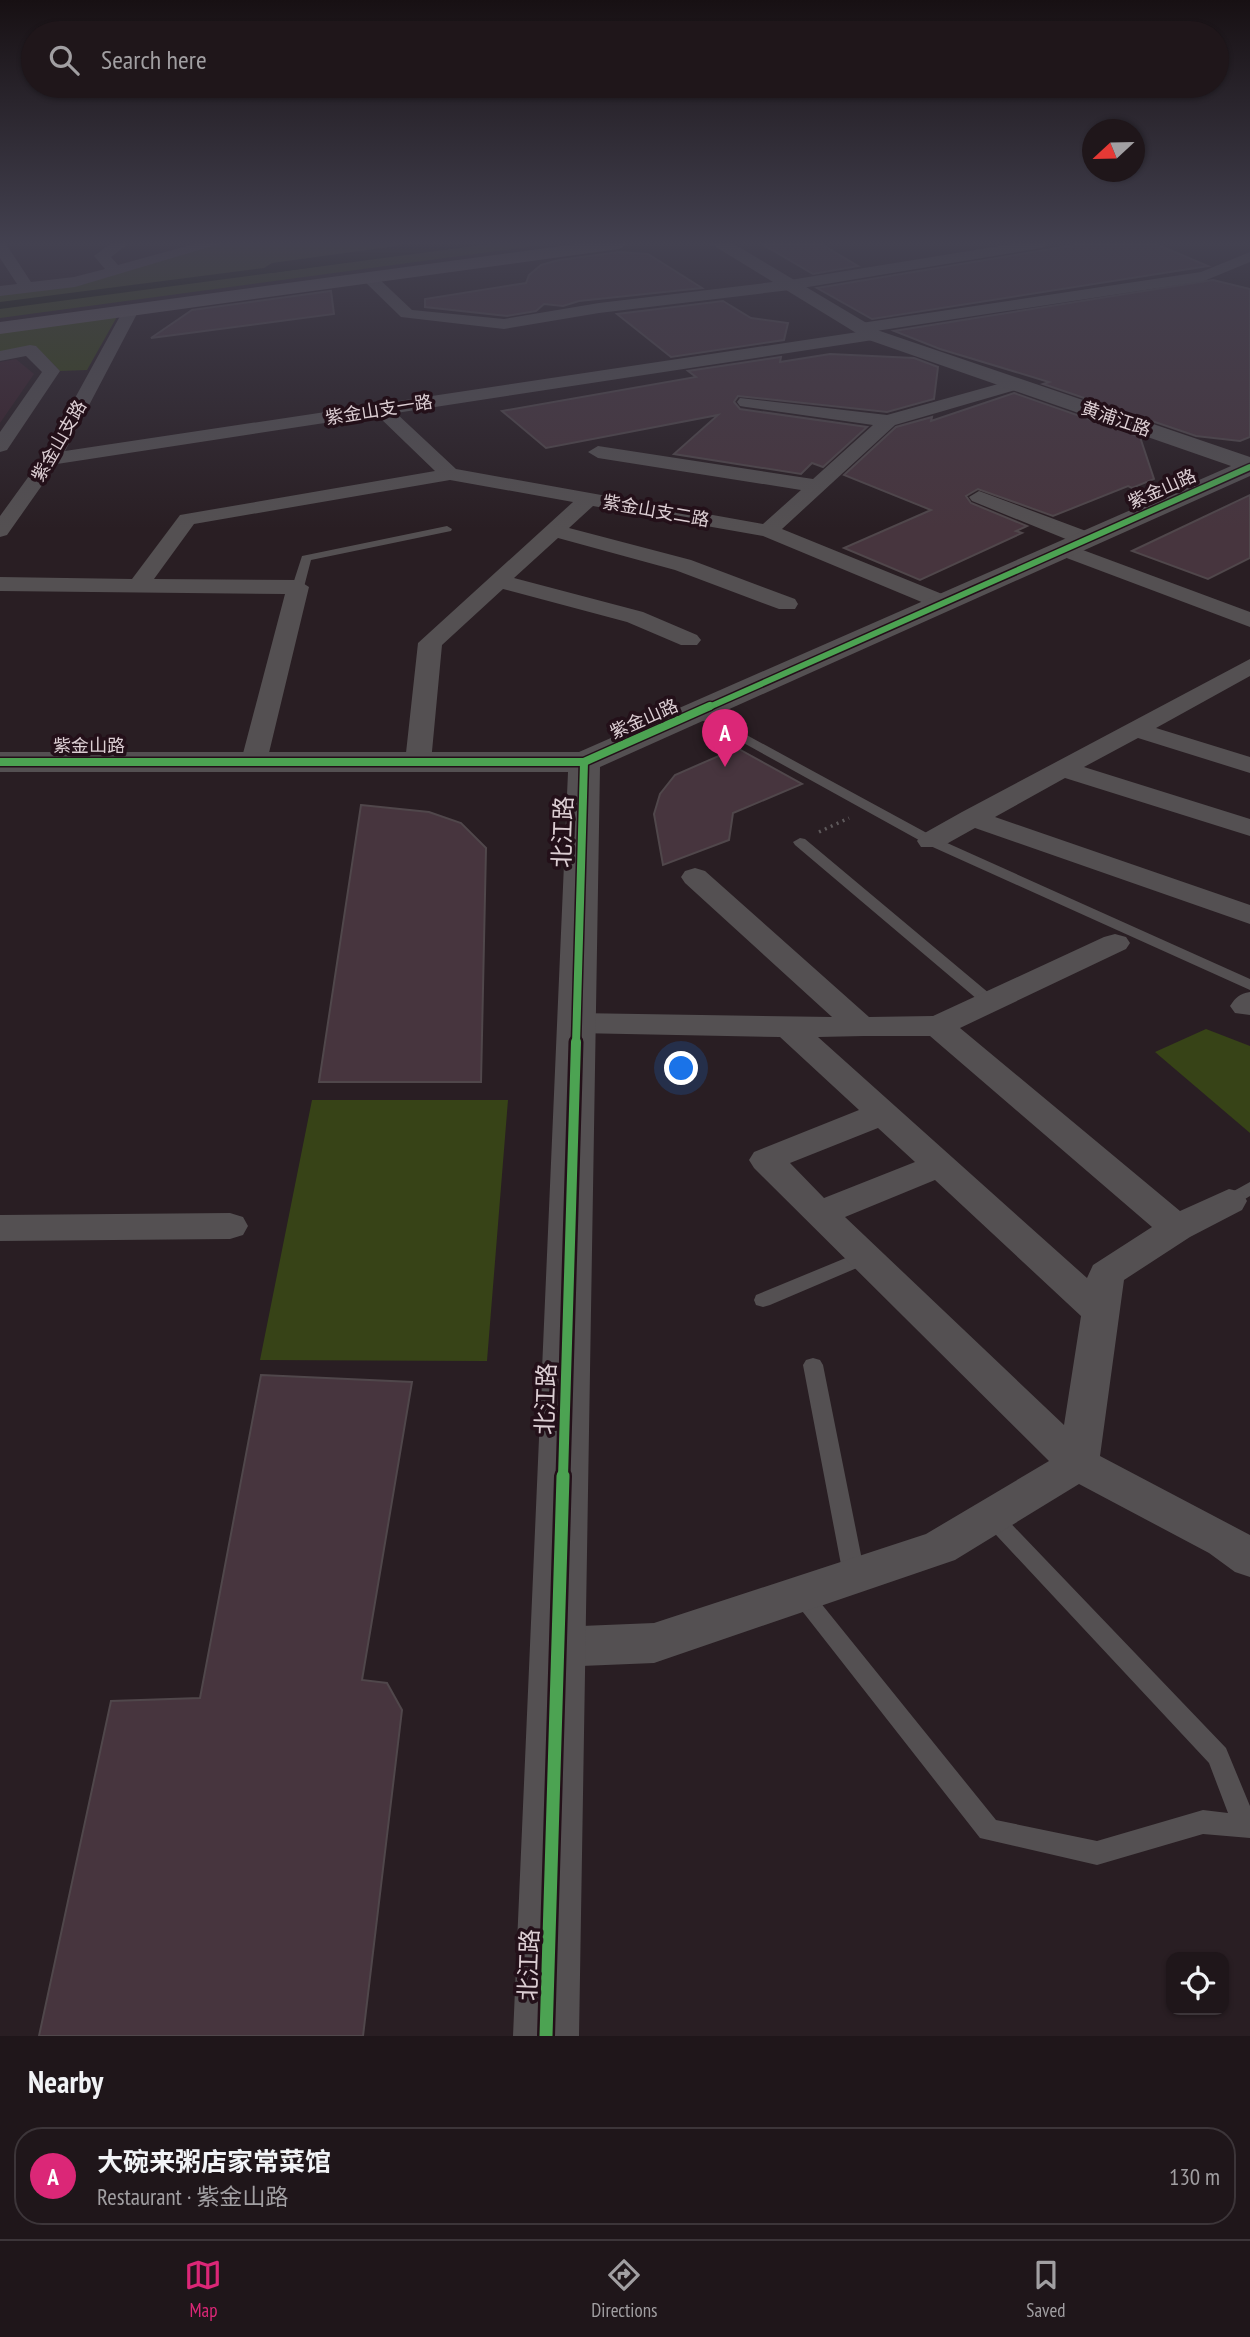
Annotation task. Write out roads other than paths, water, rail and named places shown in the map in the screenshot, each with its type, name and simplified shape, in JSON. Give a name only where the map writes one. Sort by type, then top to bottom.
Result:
[{"type":"street","name":"紫金山支路","points":[[0,531],[51,459],[115,339]]},
{"type":"street","name":"紫金山支一路","points":[[51,459],[823,339]]},
{"type":"street","name":"黄浦江路","points":[[887,339],[1250,466]]},
{"type":"street","points":[[0,356],[30,351],[51,371],[0,446]]},
{"type":"street","points":[[746,402],[888,421],[1016,384]]},
{"type":"street","points":[[382,409],[450,474]]},
{"type":"street","points":[[768,531],[888,421]]},
{"type":"street","points":[[598,452],[817,485]]},
{"type":"street","name":"紫金山路","points":[[0,762],[584,762],[1250,466]]},
{"type":"street","points":[[138,586],[187,519],[450,474]]},
{"type":"street","name":"紫金山支二路","points":[[450,474],[768,531],[944,603]]},
{"type":"street","points":[[979,497],[1075,544],[1250,620]]},
{"type":"street","points":[[418,762],[430,643],[589,499]]},
{"type":"street","points":[[554,531],[683,565],[787,604]]},
{"type":"street","points":[[498,581],[635,617],[689,640]]},
{"type":"street","points":[[0,584],[298,587],[254,761]]},
{"type":"street","points":[[931,841],[1250,666]]},
{"type":"street","points":[[1135,729],[1250,765]]},
{"type":"street","name":"北江路","points":[[546,2036],[584,762]]},
{"type":"street","points":[[1062,769],[1250,828]]},
{"type":"street","points":[[972,818],[1250,915]]},
{"type":"street","points":[[695,877],[862,1027]]},
{"type":"street","points":[[576,1023],[788,1027],[938,1026],[1115,943]]},
{"type":"street","points":[[938,1026],[1177,1228]]},
{"type":"street","points":[[788,1027],[1100,1311]]},
{"type":"street","points":[[883,1113],[766,1160],[1078,1464],[1224,1540],[1250,1559]]},
{"type":"street","points":[[819,1214],[940,1166]]},
{"type":"street","points":[[1078,1464],[1106,1274],[1177,1228],[1239,1194]]},
{"type":"street","points":[[0,1228],[230,1226]]},
{"type":"street","points":[[557,1647],[654,1643],[940,1546],[1078,1464]]},
{"type":"lane","points":[[298,587],[306,558],[447,529]]},
{"type":"lane","points":[[697,712],[931,841],[1249,1000]]},
{"type":"lane","points":[[800,842],[990,1002]]},
{"type":"lane","points":[[763,1300],[865,1257]]},
{"type":"lane","points":[[813,1365],[854,1575]]},
{"type":"lane","points":[[799,1594],[989,1830],[1097,1853],[1203,1822],[1248,1826],[1218,1756],[991,1516]]},
{"type":"place","name":"大碗来粥店家常菜馆","points":[[725,767]]}]
